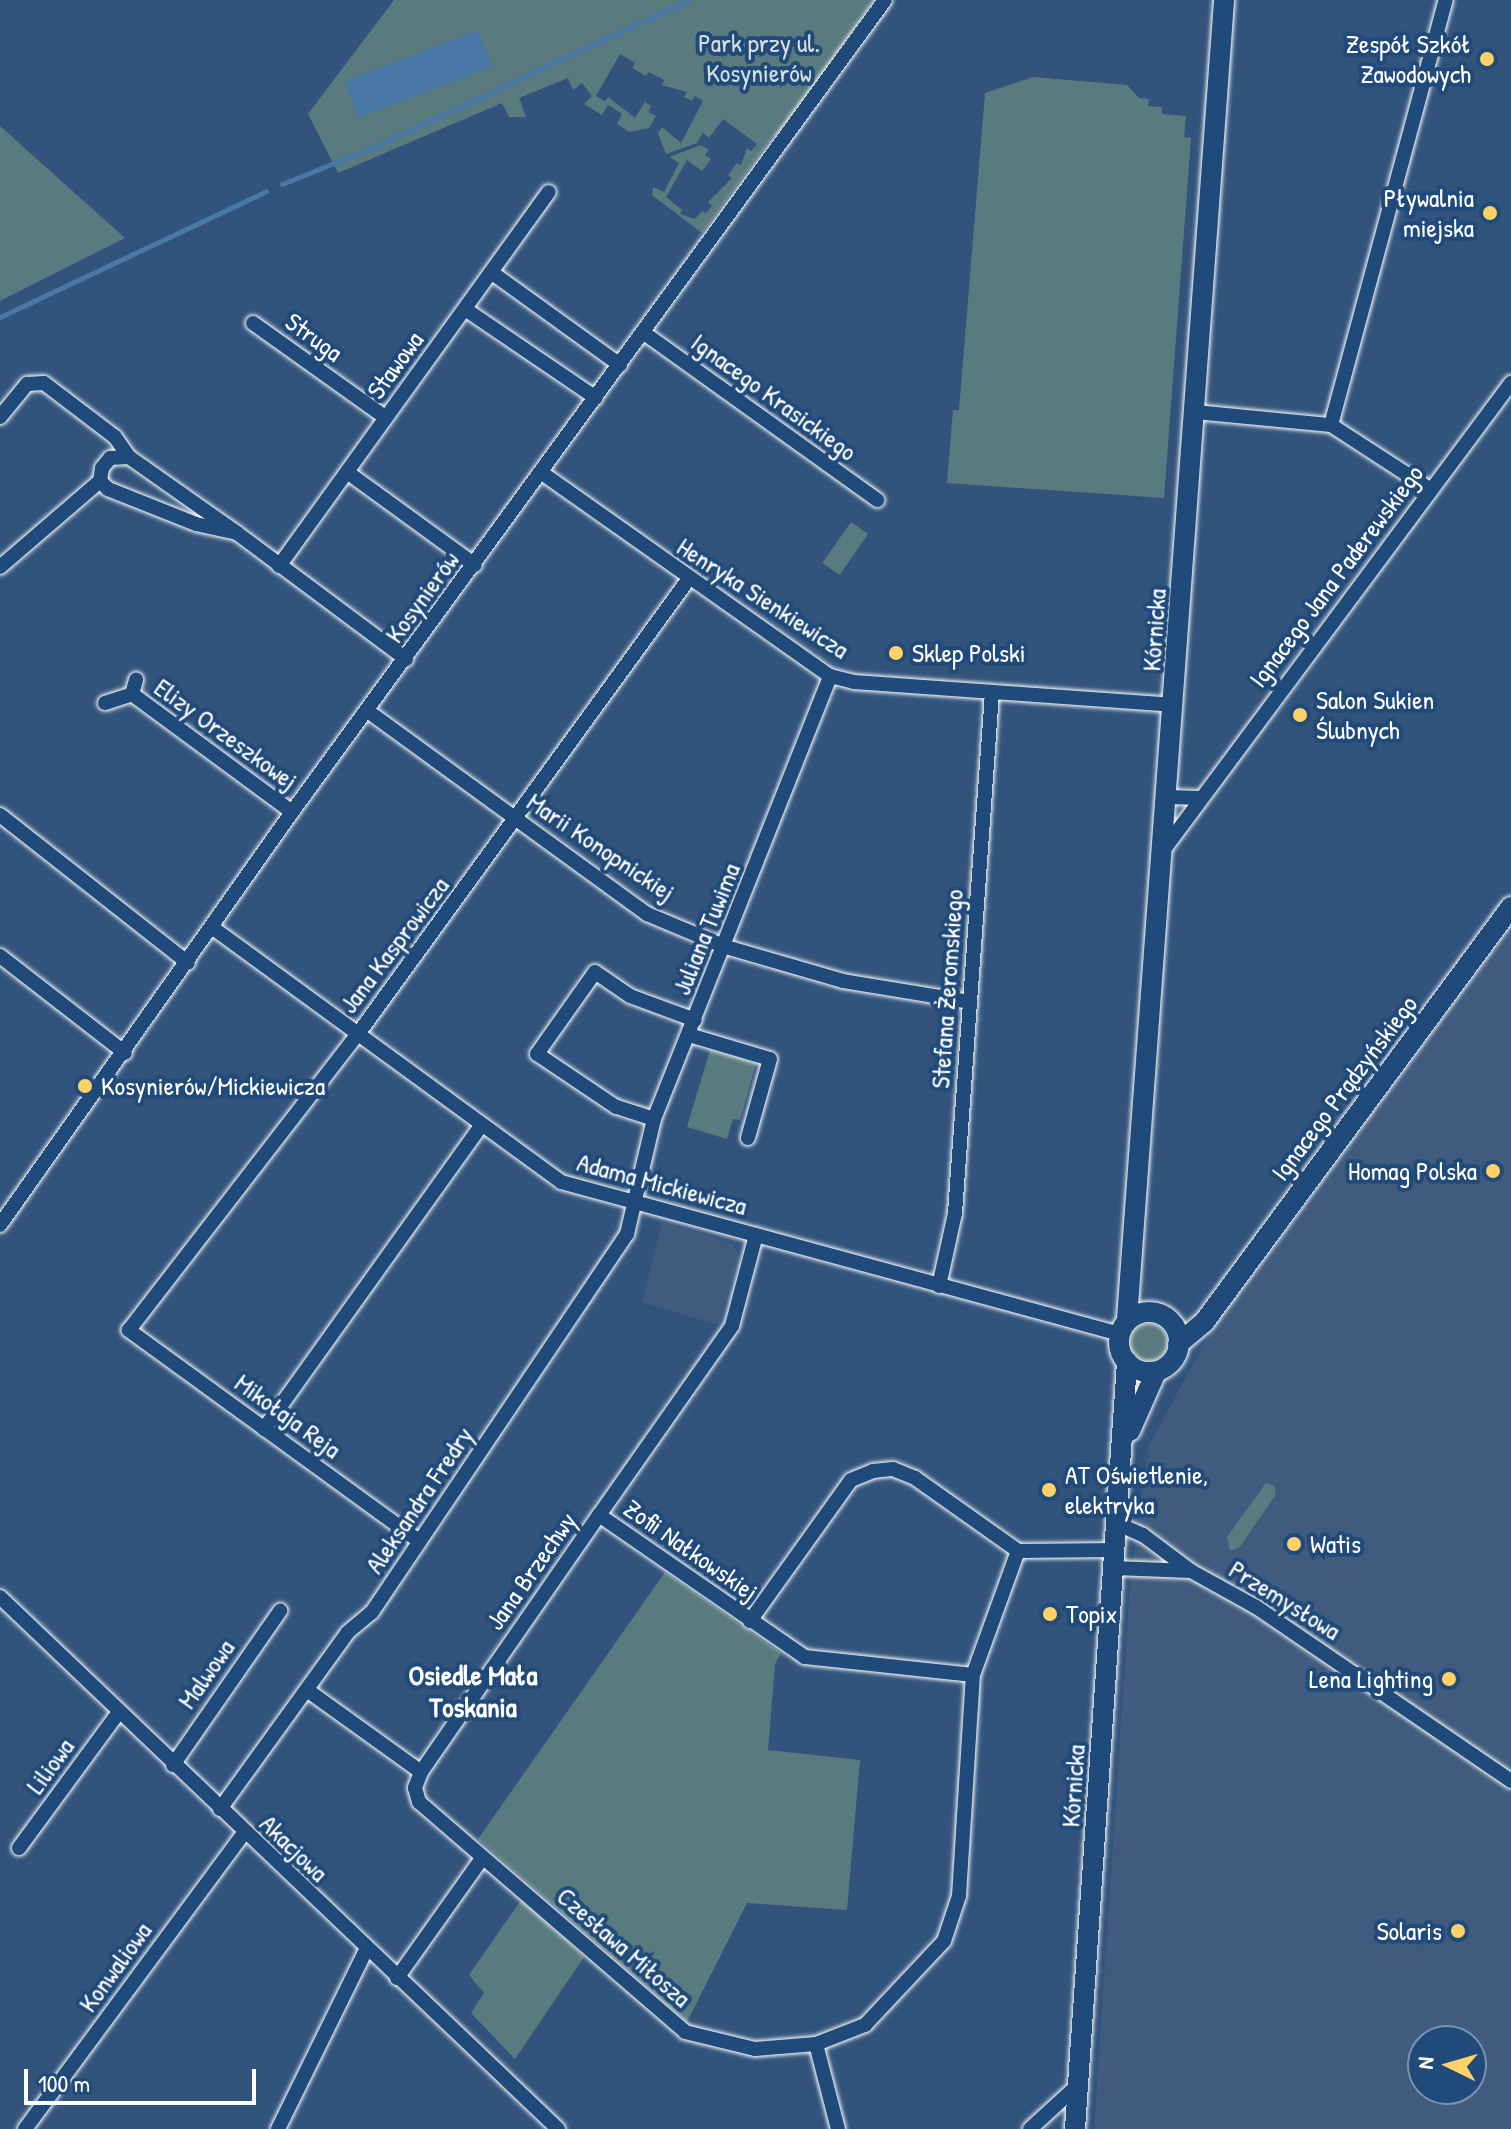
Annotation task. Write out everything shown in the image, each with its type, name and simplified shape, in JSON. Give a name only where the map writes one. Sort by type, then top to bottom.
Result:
[{"type":"street","name":"Kosynierów","points":[[0,1225],[125,1053],[292,812],[369,712],[885,0]]},
{"type":"street","name":"Kórnicka","points":[[1124,1327],[1134,1263],[1224,0]]},
{"type":"street","points":[[1331,425],[1446,0]]},
{"type":"street","name":"Stawowa","points":[[279,566],[549,192]]},
{"type":"street","points":[[491,272],[620,365]]},
{"type":"street","points":[[465,309],[596,398]]},
{"type":"street","name":"Struga","points":[[253,323],[386,418]]},
{"type":"street","name":"Ignacego Krasickiego","points":[[644,333],[877,500]]},
{"type":"street","points":[[0,417],[27,384],[44,383],[115,437],[129,457],[406,659]]},
{"type":"street","name":"Ignacego Jana Paderewskiego","points":[[1165,848],[1511,383]]},
{"type":"street","points":[[1195,412],[1331,425],[1431,490]]},
{"type":"street","points":[[0,567],[100,481],[110,458],[129,457]]},
{"type":"street","points":[[347,472],[475,565]]},
{"type":"street","name":"Henryka Sienkiewicza","points":[[542,473],[688,580],[830,676],[854,682],[1175,705]]},
{"type":"street","points":[[100,481],[133,501],[237,533]]},
{"type":"street","name":"Jana Kasprowicza","points":[[129,1330],[358,1034],[517,820],[688,580]]},
{"type":"street","name":"Juliana Tuwima","points":[[634,1203],[654,1119],[726,947],[830,676]]},
{"type":"street","name":"Elizy Orzeszkowej","points":[[105,703],[134,687],[292,812]]},
{"type":"street","name":"Stefana Żeromskiego","points":[[939,1286],[955,1213],[992,693]]},
{"type":"street","name":"Marii Konopnickiej","points":[[369,712],[647,914],[726,947],[843,981],[970,1002]]},
{"type":"street","points":[[1169,797],[1200,798]]},
{"type":"street","points":[[0,815],[188,963]]},
{"type":"street","name":"Ignacego Prądzyńskiego","points":[[1178,1344],[1218,1301],[1511,907]]},
{"type":"street","name":"Adama Mickiewicza","points":[[213,928],[561,1182],[939,1286],[1124,1327]]},
{"type":"street","points":[[0,956],[125,1053]]},
{"type":"street","points":[[654,1119],[616,1107],[537,1054],[595,972],[630,996],[695,1020]]},
{"type":"street","points":[[689,1035],[770,1059],[748,1138]]},
{"type":"street","points":[[264,1429],[481,1126]]},
{"type":"street","name":"Aleksandra Fredry","points":[[220,1809],[348,1632],[372,1612],[627,1234],[634,1203]]},
{"type":"street","name":"Zofii Nałkowskiej","points":[[756,1235],[732,1326],[599,1515],[805,1657],[828,1663],[973,1675]]},
{"type":"street","name":"Kórnicka","points":[[1134,1263],[1152,1312]]},
{"type":"street","name":"Ignacego Prądzyńskiego","points":[[1172,1324],[1218,1301]]},
{"type":"street","points":[[1152,1312],[1172,1324],[1178,1344],[1170,1362],[1156,1372],[1127,1362],[1124,1327],[1152,1312]]},
{"type":"street","name":"Mikołaja Reja","points":[[129,1330],[419,1541]]},
{"type":"street","name":"Kórnicka","points":[[1075,2129],[1124,1446],[1127,1362]]},
{"type":"street","name":"Kórnicka","points":[[1124,1446],[1156,1372]]},
{"type":"street","points":[[750,1621],[851,1480],[873,1471],[893,1469],[915,1478],[1018,1551]]},
{"type":"street","name":"Jana Brzechwy","points":[[421,1772],[599,1515]]},
{"type":"street","name":"Przemysłowa","points":[[1118,1524],[1143,1535],[1191,1571],[1256,1607],[1511,1781]]},
{"type":"street","name":"Przemysłowa","points":[[1018,1551],[1115,1559],[1191,1571]]},
{"type":"street","name":"Czesława Miłosza","points":[[421,1772],[415,1788],[419,1802],[685,2032],[755,2049],[816,2044],[865,2025],[944,1941],[959,1896],[973,1675],[1018,1551]]},
{"type":"street","name":"Akacjowa","points":[[0,1597],[366,1950],[558,2129]]},
{"type":"street","name":"Malwowa","points":[[173,1765],[280,1611]]},
{"type":"street","points":[[307,1690],[421,1772]]},
{"type":"street","name":"Liliowa","points":[[19,1848],[119,1712]]},
{"type":"street","name":"Konwaliowa","points":[[25,2129],[244,1833]]},
{"type":"street","points":[[397,1978],[483,1857]]},
{"type":"street","points":[[278,2129],[366,1950]]},
{"type":"street","points":[[816,2044],[838,2129]]},
{"type":"street","points":[[1030,2129],[1078,2085]]},
{"type":"shaded area","points":[[478,30],[492,66],[358,118],[344,81]]},
{"type":"shaded area","points":[[1511,927],[1511,2129],[1094,2129],[1130,1586],[1149,1445],[1211,1332]]},
{"type":"shaded area","points":[[662,1222],[732,1243],[739,1255],[719,1325],[642,1302]]},
{"type":"green space","name":"Park przy ul. Kosynierów","points":[[394,0],[874,0],[778,138],[773,136],[702,233],[652,195],[653,187],[664,192],[679,163],[669,157],[701,145],[709,150],[705,155],[711,159],[702,171],[687,160],[666,197],[682,210],[680,214],[695,219],[712,206],[708,202],[732,178],[728,175],[737,163],[741,165],[747,148],[751,151],[757,144],[723,119],[709,138],[703,133],[697,143],[666,154],[658,133],[662,127],[681,143],[703,101],[695,96],[692,101],[684,97],[687,92],[662,85],[664,80],[649,72],[646,76],[632,68],[635,63],[620,54],[596,96],[605,101],[608,97],[635,118],[645,102],[651,106],[648,112],[656,116],[649,128],[629,132],[617,124],[622,114],[608,105],[602,115],[584,104],[592,96],[582,83],[573,90],[568,78],[519,98],[526,117],[509,117],[502,103],[338,173],[308,114]]},
{"type":"green space","points":[[1033,77],[1127,85],[1139,98],[1149,99],[1148,106],[1162,107],[1162,114],[1186,116],[1184,137],[1191,138],[1164,498],[947,483],[953,410],[959,410],[985,93]]},
{"type":"green space","points":[[0,126],[125,238],[0,301]]},
{"type":"green space","points":[[851,522],[868,534],[840,575],[822,563]]},
{"type":"green space","points":[[710,1050],[756,1063],[740,1120],[733,1119],[727,1139],[687,1127]]},
{"type":"green space","points":[[1149,1324],[1161,1330],[1167,1342],[1161,1354],[1149,1360],[1137,1354],[1131,1342],[1137,1330]]},
{"type":"green space","points":[[1266,1483],[1274,1486],[1276,1494],[1240,1547],[1230,1551],[1227,1537]]},
{"type":"green space","points":[[665,1572],[781,1653],[775,1664],[768,1750],[860,1760],[847,1910],[747,1903],[687,2022],[478,1839]]},
{"type":"green space","points":[[521,1900],[584,1957],[515,2059],[471,2013],[484,1993],[469,1975]]},
{"type":"waterway","points":[[282,184],[371,148],[689,0]]},
{"type":"waterway","points":[[0,317],[266,191]]},
{"type":"place","name":"Zespół Szkół Zawodowych","points":[[1487,59]]},
{"type":"place","name":"Pływalnia miejska","points":[[1490,213]]},
{"type":"place","name":"Sklep Polski","points":[[896,653]]},
{"type":"place","name":"Salon Sukien Ślubnych","points":[[1300,715]]},
{"type":"place","name":"Kosynierów/Mickiewicza","points":[[85,1086]]},
{"type":"place","name":"Homag Polska","points":[[1493,1171]]},
{"type":"place","name":"AT Oświetlenie, elektryka","points":[[1049,1490]]},
{"type":"place","name":"Watis","points":[[1294,1544]]},
{"type":"place","name":"Topix","points":[[1050,1614]]},
{"type":"place","name":"Lena Lighting","points":[[1449,1679]]},
{"type":"place","name":"Solaris","points":[[1458,1931]]},
{"type":"district","name":"Osiedle Mała Toskania","points":[[473,1691]]}]
